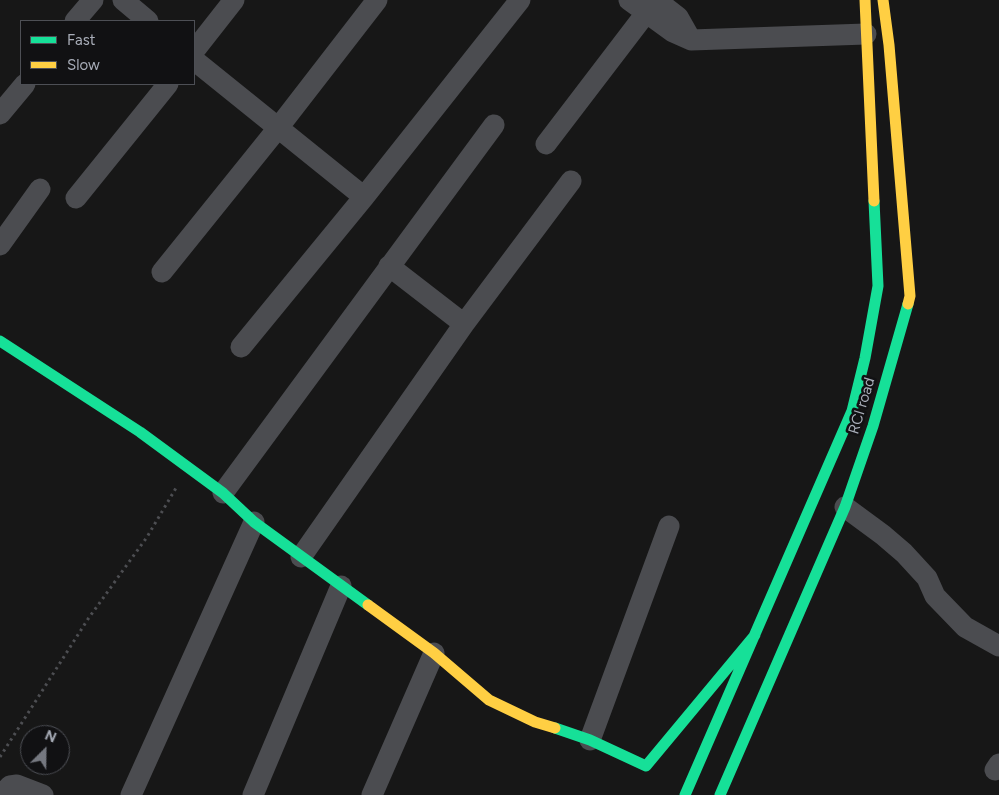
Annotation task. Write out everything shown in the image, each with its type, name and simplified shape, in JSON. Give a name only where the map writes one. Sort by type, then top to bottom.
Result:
[{"type":"main road","points":[[685,795],[852,411],[865,358],[878,286],[864,0]]},
{"type":"main road","name":"RCI road","points":[[720,795],[845,507],[873,426],[910,296],[889,45],[883,0]]},
{"type":"main road","points":[[0,341],[140,432],[188,467],[223,493],[254,522],[434,653],[489,700],[535,722],[590,740],[646,766],[755,635]]},
{"type":"street","points":[[76,20],[92,0]]},
{"type":"street","points":[[123,0],[147,20]]},
{"type":"street","points":[[195,50],[234,0]]},
{"type":"street","points":[[162,272],[278,128],[377,0]]},
{"type":"street","points":[[241,346],[364,197],[520,0]]},
{"type":"street","points":[[629,0],[653,5],[673,32],[691,40],[866,34]]},
{"type":"street","points":[[546,144],[653,5]]},
{"type":"street","points":[[195,61],[364,197]]},
{"type":"street","points":[[0,114],[24,85]]},
{"type":"street","points":[[76,198],[167,85]]},
{"type":"street","points":[[223,493],[494,124]]},
{"type":"street","points":[[301,557],[464,324],[571,181]]},
{"type":"street","points":[[0,245],[40,189]]},
{"type":"street","points":[[389,266],[464,324]]},
{"type":"street","points":[[845,507],[884,535],[904,553],[927,578],[936,596],[965,627],[999,646]]},
{"type":"street","points":[[131,795],[254,522]]},
{"type":"street","points":[[590,740],[669,526]]},
{"type":"street","points":[[253,795],[341,586]]},
{"type":"street","points":[[372,795],[434,653]]},
{"type":"street","points":[[5,795],[10,786],[17,784],[43,795]]},
{"type":"path","points":[[0,757],[88,619],[147,536],[188,467]]},
{"type":"traffic: fast","points":[[685,795],[852,411],[865,358],[878,286],[874,201]]},
{"type":"traffic: fast","points":[[720,795],[845,507],[873,426],[908,304]]},
{"type":"traffic: fast","points":[[0,341],[140,432],[223,493],[254,522],[368,605]]},
{"type":"traffic: fast","points":[[555,728],[590,740],[646,766],[755,635]]},
{"type":"traffic: slow","points":[[865,0],[874,201]]},
{"type":"traffic: slow","points":[[883,0],[889,45],[910,296],[908,304]]},
{"type":"traffic: slow","points":[[368,605],[434,653],[489,700],[535,722],[555,728]]}]
